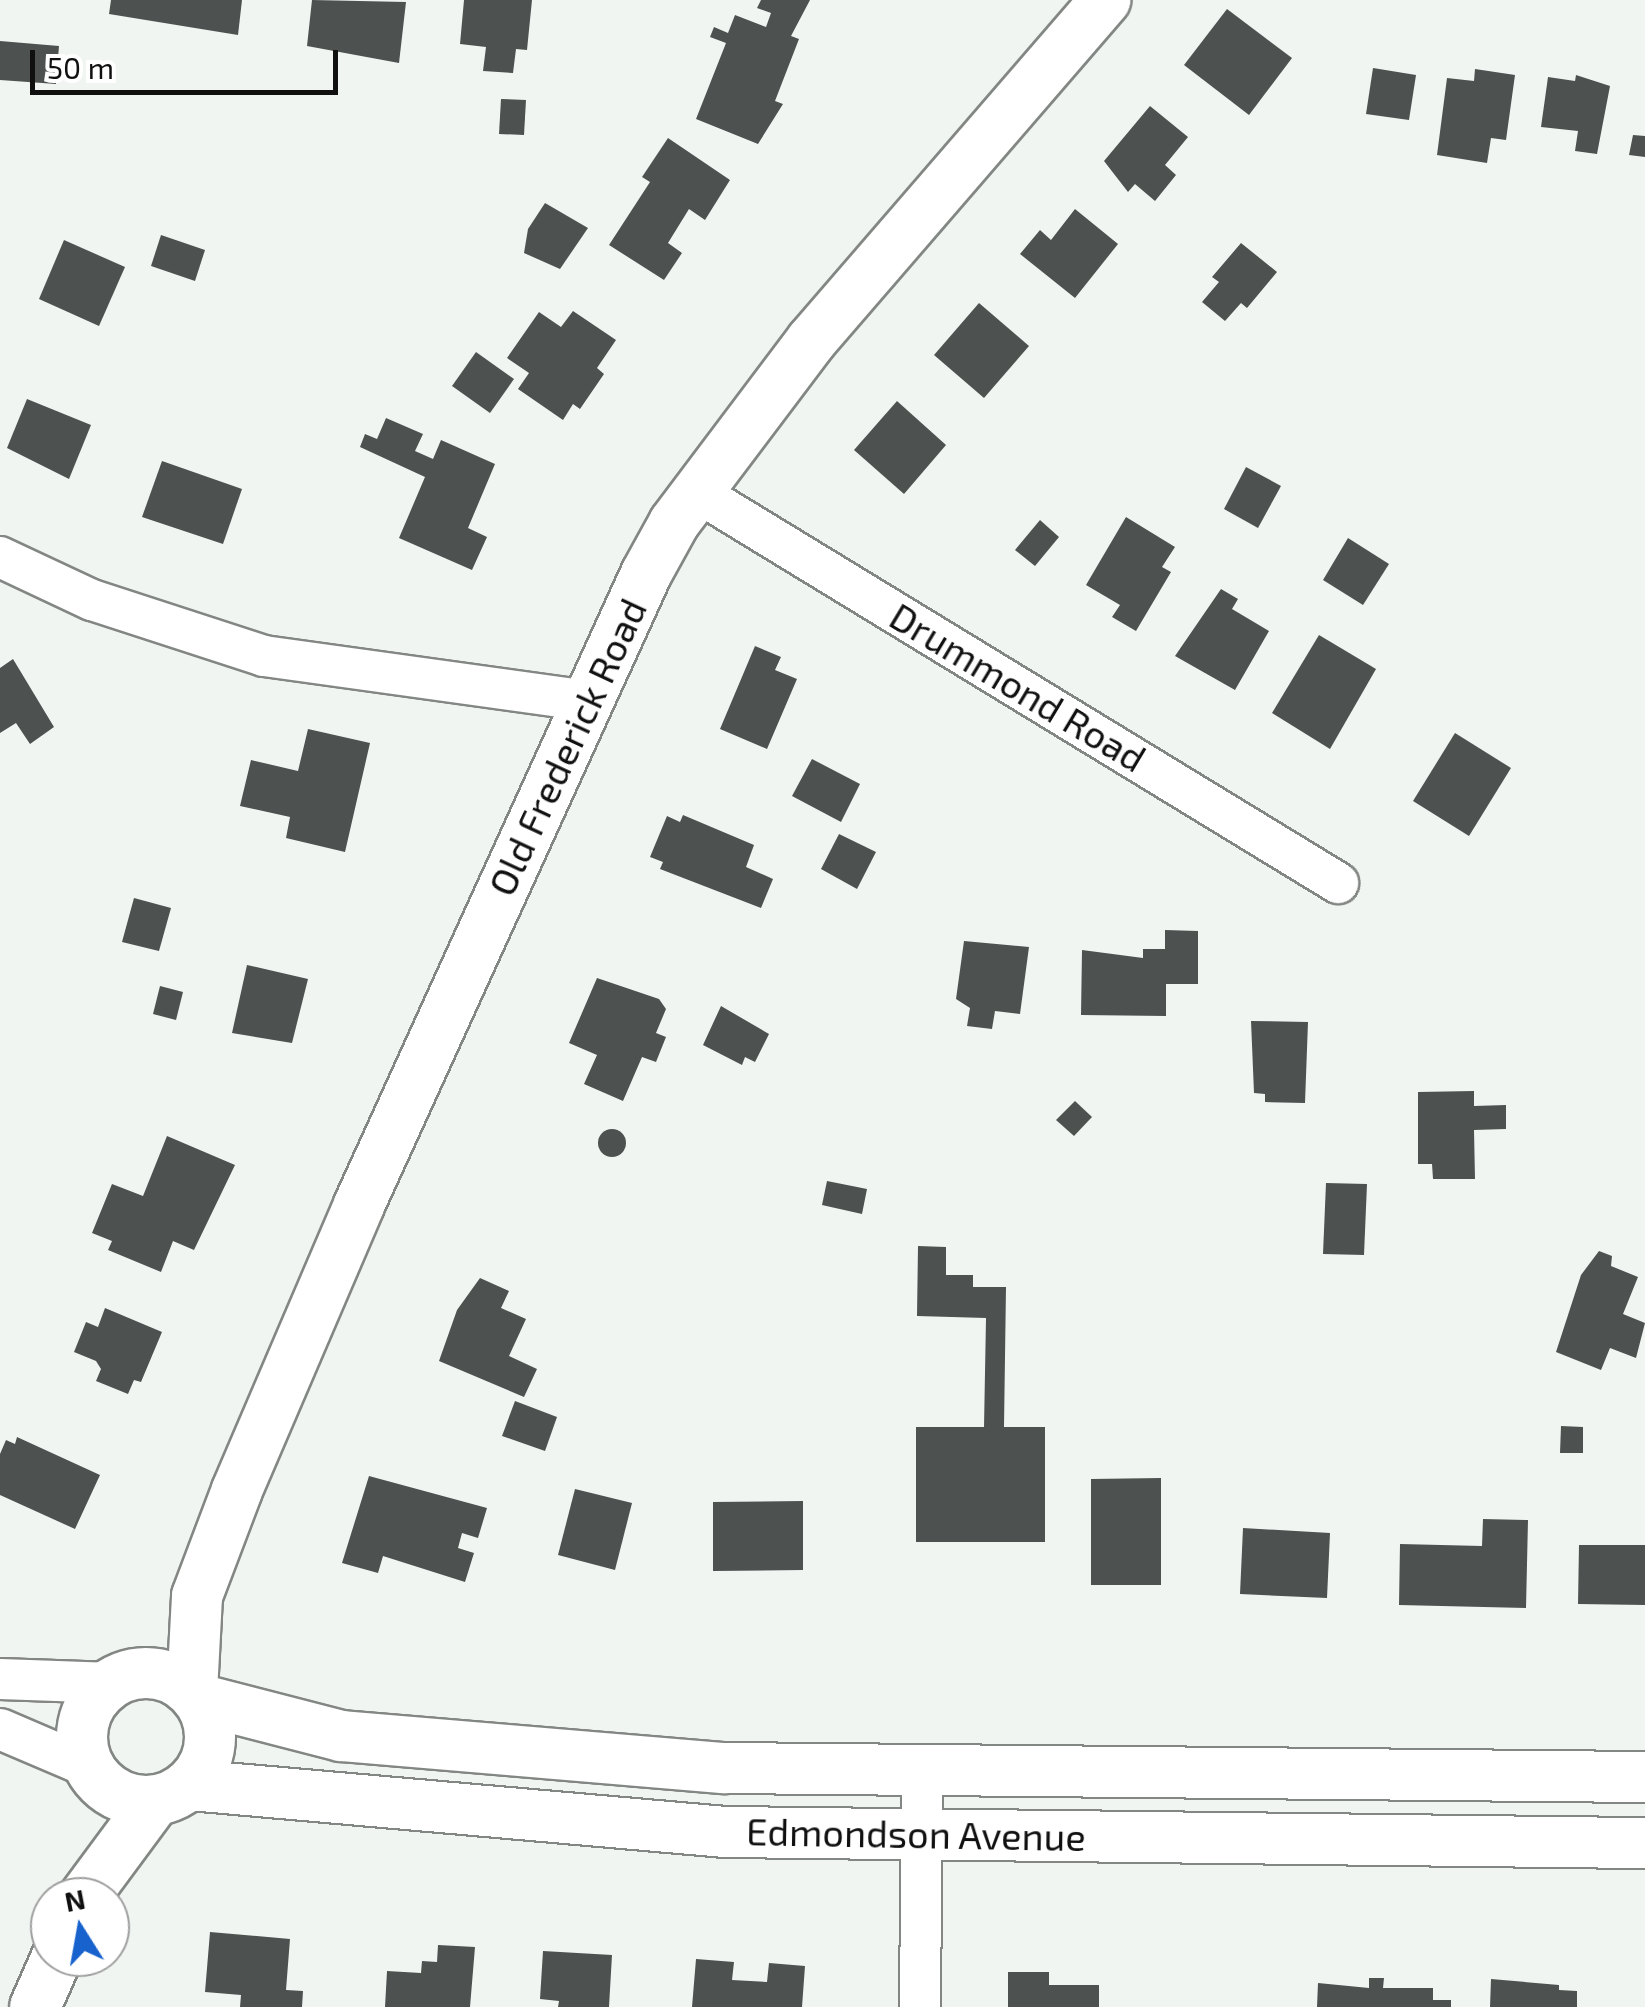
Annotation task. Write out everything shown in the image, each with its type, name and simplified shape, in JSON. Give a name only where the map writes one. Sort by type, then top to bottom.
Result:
[{"type":"street","name":"Old Frederick Road","points":[[122,1679],[197,1596],[358,1205],[646,574],[697,492],[812,340],[1105,0]]},
{"type":"street","name":"Drummond Road","points":[[697,492],[1338,884]]},
{"type":"street","points":[[0,557],[169,629],[264,656],[587,701]]},
{"type":"street","name":"Old Frederick Road","points":[[195,1695],[197,1596]]},
{"type":"street","points":[[0,1679],[174,1679],[195,1695],[210,1744],[97,1877]]},
{"type":"street","points":[[88,1877],[92,1771],[84,1720],[122,1679]]},
{"type":"street","name":"Edmondson Avenue","points":[[195,1695],[341,1736],[440,1749],[724,1768],[1645,1777]]},
{"type":"street","points":[[0,1729],[92,1771],[132,1800],[172,1793]]},
{"type":"street","points":[[920,2007],[922,1771]]},
{"type":"street","name":"Edmondson Avenue","points":[[172,1793],[576,1824],[919,1834],[1645,1843]]},
{"type":"street","points":[[35,2007],[48,1977]]},
{"type":"building","points":[[111,0],[242,0],[238,35],[109,14]]},
{"type":"building","points":[[312,0],[406,2],[399,63],[307,46]]},
{"type":"building","points":[[464,0],[532,0],[527,50],[516,49],[513,73],[483,71],[486,47],[460,44]]},
{"type":"building","points":[[761,0],[810,0],[791,36],[799,39],[775,101],[783,104],[758,144],[696,119],[726,43],[710,37],[714,27],[728,33],[735,15],[766,27],[771,13],[757,8]]},
{"type":"building","points":[[1227,9],[1292,58],[1249,115],[1184,65]]},
{"type":"building","points":[[0,41],[59,46],[56,84],[0,80]]},
{"type":"building","points":[[1373,68],[1416,75],[1409,120],[1366,114]]},
{"type":"building","points":[[1475,69],[1515,75],[1506,140],[1491,138],[1487,163],[1437,155],[1447,78],[1474,81]]},
{"type":"building","points":[[1576,75],[1610,86],[1597,154],[1575,151],[1578,131],[1541,127],[1548,77],[1575,81]]},
{"type":"building","points":[[501,99],[526,100],[524,135],[499,134]]},
{"type":"building","points":[[1150,106],[1188,137],[1165,165],[1176,175],[1155,201],[1135,184],[1128,192],[1104,161]]},
{"type":"building","points":[[1633,135],[1645,136],[1645,157],[1629,155]]},
{"type":"building","points":[[668,138],[730,180],[705,220],[689,209],[668,243],[682,253],[664,280],[609,245],[650,182],[642,177]]},
{"type":"building","points":[[545,203],[588,228],[560,269],[524,253],[528,229]]},
{"type":"building","points":[[1075,209],[1118,244],[1075,298],[1020,254],[1040,230],[1051,240]]},
{"type":"building","points":[[161,235],[205,250],[195,281],[151,266]]},
{"type":"building","points":[[64,240],[125,267],[99,326],[39,299]]},
{"type":"building","points":[[1241,243],[1277,272],[1247,308],[1241,303],[1225,321],[1202,302],[1219,282],[1212,277]]},
{"type":"building","points":[[979,303],[1029,346],[984,398],[934,355]]},
{"type":"building","points":[[573,311],[616,340],[597,368],[604,374],[580,409],[573,404],[563,420],[518,389],[529,373],[507,358],[539,312],[561,327]]},
{"type":"building","points":[[476,352],[514,379],[490,413],[452,386]]},
{"type":"building","points":[[27,399],[91,425],[69,479],[7,448]]},
{"type":"building","points":[[897,401],[946,445],[904,494],[854,450]]},
{"type":"building","points":[[386,418],[423,434],[415,451],[433,459],[441,440],[495,464],[468,528],[487,537],[472,570],[399,538],[425,477],[360,447],[365,434],[377,439]]},
{"type":"building","points":[[162,461],[242,489],[223,544],[142,517]]},
{"type":"building","points":[[1246,467],[1281,486],[1258,528],[1224,509]]},
{"type":"building","points":[[1126,517],[1175,547],[1162,567],[1171,572],[1136,631],[1112,617],[1120,605],[1086,585]]},
{"type":"building","points":[[1040,520],[1059,537],[1035,566],[1015,550]]},
{"type":"building","points":[[1348,538],[1389,564],[1363,605],[1323,580]]},
{"type":"building","points":[[1221,589],[1238,599],[1232,609],[1269,631],[1235,690],[1175,656]]},
{"type":"building","points":[[1319,635],[1376,669],[1330,749],[1272,713]]},
{"type":"building","points":[[755,646],[781,657],[775,670],[797,679],[767,749],[720,729]]},
{"type":"building","points":[[13,659],[54,727],[30,744],[16,723],[0,733],[0,668]]},
{"type":"building","points":[[308,729],[370,743],[345,852],[286,838],[290,817],[240,806],[251,760],[298,771]]},
{"type":"building","points":[[1455,733],[1511,768],[1469,836],[1413,801]]},
{"type":"building","points":[[812,759],[860,784],[841,822],[792,796]]},
{"type":"building","points":[[683,815],[754,845],[746,867],[773,879],[761,908],[660,869],[663,862],[650,857],[667,816],[680,822]]},
{"type":"building","points":[[839,834],[876,852],[857,889],[821,869]]},
{"type":"building","points":[[134,898],[171,908],[159,951],[122,942]]},
{"type":"building","points":[[1165,930],[1198,931],[1198,984],[1166,984],[1166,1016],[1081,1015],[1082,950],[1143,958],[1143,949],[1165,949]]},
{"type":"building","points":[[964,941],[1029,947],[1020,1014],[995,1011],[992,1029],[967,1026],[970,1008],[956,999]]},
{"type":"building","points":[[247,965],[308,979],[292,1043],[232,1033]]},
{"type":"building","points":[[597,978],[659,999],[666,1009],[656,1033],[666,1037],[656,1062],[642,1057],[623,1101],[584,1084],[597,1055],[569,1043]]},
{"type":"building","points":[[160,986],[183,992],[176,1020],[153,1014]]},
{"type":"building","points":[[721,1006],[769,1034],[755,1062],[745,1057],[742,1065],[703,1045]]},
{"type":"building","points":[[1251,1021],[1308,1022],[1305,1103],[1265,1102],[1265,1094],[1254,1093]]},
{"type":"building","points":[[1474,1091],[1474,1106],[1506,1105],[1506,1129],[1474,1130],[1475,1179],[1433,1179],[1432,1164],[1418,1164],[1418,1092]]},
{"type":"building","points":[[1075,1101],[1092,1117],[1074,1136],[1056,1120]]},
{"type":"building","points":[[612,1129],[622,1133],[626,1143],[622,1153],[612,1157],[602,1153],[598,1143],[602,1133]]},
{"type":"building","points":[[167,1136],[235,1165],[194,1250],[173,1241],[161,1272],[108,1250],[112,1241],[92,1233],[112,1184],[143,1196]]},
{"type":"building","points":[[827,1181],[867,1189],[862,1214],[822,1205]]},
{"type":"building","points":[[1326,1183],[1367,1184],[1364,1255],[1323,1254]]},
{"type":"building","points":[[918,1246],[946,1247],[946,1275],[973,1275],[973,1287],[1006,1287],[1004,1427],[1045,1427],[1045,1542],[916,1542],[916,1427],[984,1427],[986,1318],[917,1316]]},
{"type":"building","points":[[1599,1251],[1612,1256],[1611,1266],[1638,1277],[1623,1314],[1645,1323],[1636,1358],[1610,1348],[1601,1370],[1556,1352],[1581,1275]]},
{"type":"building","points":[[480,1278],[509,1291],[501,1308],[526,1319],[509,1356],[537,1369],[524,1397],[439,1361],[457,1310]]},
{"type":"building","points":[[105,1308],[162,1332],[141,1382],[134,1380],[128,1394],[96,1381],[101,1369],[96,1361],[74,1352],[86,1322],[98,1327]]},
{"type":"building","points":[[515,1401],[557,1417],[545,1451],[502,1436]]},
{"type":"building","points":[[1561,1426],[1583,1427],[1583,1453],[1560,1453]]},
{"type":"building","points":[[17,1437],[100,1475],[75,1529],[0,1495],[0,1454],[6,1440],[15,1444]]},
{"type":"building","points":[[369,1476],[487,1508],[478,1538],[462,1533],[458,1548],[474,1553],[465,1582],[383,1556],[378,1573],[342,1563]]},
{"type":"building","points":[[1161,1478],[1161,1585],[1091,1585],[1091,1479]]},
{"type":"building","points":[[575,1489],[632,1503],[615,1570],[558,1555]]},
{"type":"building","points":[[803,1501],[803,1570],[713,1571],[713,1502]]},
{"type":"building","points":[[1483,1519],[1528,1520],[1526,1608],[1399,1605],[1400,1544],[1482,1546]]},
{"type":"building","points":[[1243,1528],[1330,1533],[1327,1598],[1240,1594]]},
{"type":"building","points":[[1579,1545],[1645,1545],[1645,1605],[1578,1604]]},
{"type":"building","points":[[210,1932],[290,1939],[286,1990],[303,1991],[302,2007],[240,2007],[241,1995],[205,1992]]},
{"type":"building","points":[[438,1945],[475,1947],[470,2007],[385,2007],[387,1971],[421,1973],[422,1961],[437,1962]]},
{"type":"building","points":[[543,1951],[612,1955],[609,2007],[558,2007],[559,2001],[540,1999]]},
{"type":"building","points":[[696,1959],[734,1962],[732,1980],[767,1982],[769,1963],[805,1966],[802,2007],[692,2007]]},
{"type":"building","points":[[1008,1972],[1049,1972],[1049,1985],[1099,1985],[1099,2007],[1008,2007]]},
{"type":"building","points":[[1369,1978],[1384,1978],[1383,1988],[1433,1988],[1433,2000],[1451,2000],[1451,2007],[1317,2007],[1318,1983],[1369,1988]]},
{"type":"building","points":[[1491,1979],[1559,1985],[1559,1990],[1577,1991],[1577,2007],[1490,2007]]}]
